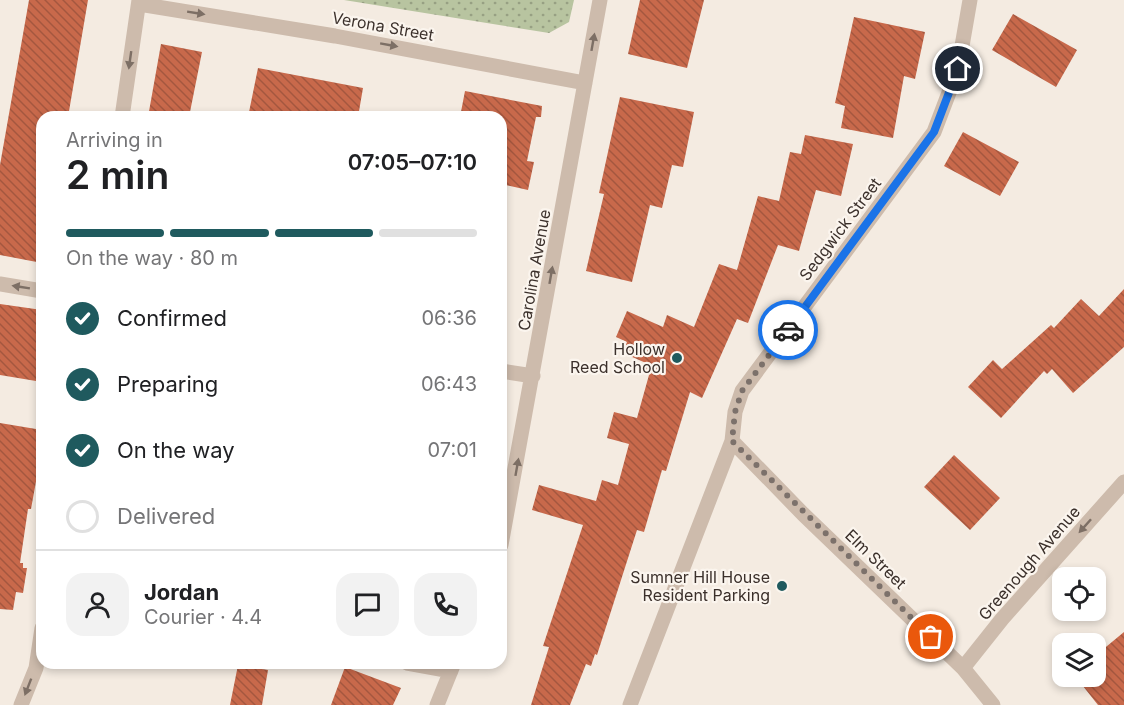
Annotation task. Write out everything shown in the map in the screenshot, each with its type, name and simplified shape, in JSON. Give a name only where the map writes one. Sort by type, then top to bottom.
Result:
[{"type":"street","name":"Carolina Avenue","points":[[507,513],[600,0]]},
{"type":"street","name":"Sedgwick Street","points":[[630,705],[732,441],[735,412],[742,391],[934,132],[958,69],[970,0]]},
{"type":"street","name":"Verona Street","points":[[139,2],[585,83]]},
{"type":"street","points":[[123,111],[139,2]]},
{"type":"street","points":[[0,284],[36,290]]},
{"type":"street","points":[[507,372],[533,376]]},
{"type":"street","name":"Elm Street","points":[[732,441],[963,668],[993,705]]},
{"type":"street","name":"Greenough Avenue","points":[[963,668],[1002,619],[1124,482]]},
{"type":"street","points":[[21,705],[36,668]]},
{"type":"street","points":[[437,705],[452,669]]},
{"type":"green space","points":[[344,0],[574,0],[569,22],[549,33]]},
{"type":"building","points":[[29,0],[88,0],[69,111],[36,111],[36,262],[0,255],[0,165]]},
{"type":"building","points":[[640,0],[704,0],[687,68],[628,54]]},
{"type":"building","points":[[1013,14],[1077,50],[1056,87],[992,50]]},
{"type":"building","points":[[854,17],[925,32],[915,79],[904,76],[893,138],[841,128],[845,106],[835,103]]},
{"type":"building","points":[[161,44],[202,52],[190,111],[149,111]]},
{"type":"building","points":[[258,68],[363,88],[359,111],[249,111]]},
{"type":"building","points":[[465,91],[542,106],[541,117],[536,117],[527,161],[534,162],[528,190],[507,185],[507,111],[461,111]]},
{"type":"building","points":[[620,97],[694,112],[683,167],[672,165],[662,208],[650,205],[632,282],[586,271],[604,194],[599,193]]},
{"type":"building","points":[[963,132],[1019,162],[1000,196],[944,166]]},
{"type":"building","points":[[805,135],[853,144],[841,196],[816,190],[799,251],[778,245],[748,323],[737,319],[702,398],[690,392],[666,471],[662,470],[644,532],[637,530],[597,655],[595,654],[591,666],[586,664],[570,705],[531,705],[549,647],[543,646],[583,525],[532,510],[539,485],[596,501],[602,480],[618,485],[629,444],[607,438],[614,412],[637,418],[649,375],[642,372],[646,363],[623,353],[627,342],[616,337],[627,311],[663,327],[667,315],[694,327],[719,264],[737,270],[758,196],[779,201],[790,152],[801,154]]},
{"type":"building","points":[[1124,289],[1124,347],[1073,393],[1052,369],[1047,374],[1044,371],[1001,418],[968,387],[993,360],[1002,369],[1051,325],[1054,328],[1081,299],[1099,316]]},
{"type":"building","points":[[0,304],[36,309],[36,381],[0,375]]},
{"type":"building","points":[[0,423],[36,429],[36,482],[31,509],[28,509],[20,563],[23,563],[23,568],[27,568],[23,593],[16,592],[13,610],[0,609]]},
{"type":"building","points":[[954,455],[1000,498],[970,530],[924,487]]},
{"type":"building","points":[[1124,632],[1124,705],[1098,705],[1084,687],[1106,687],[1106,647]]},
{"type":"building","points":[[237,669],[268,670],[262,705],[230,705]]},
{"type":"building","points":[[344,669],[350,669],[401,688],[393,705],[331,705]]},
{"type":"way so far","points":[[788,330],[742,391],[735,412],[732,441],[803,514],[931,637]]},
{"type":"place","name":"Hollow Reed School","points":[[677,358]]},
{"type":"place","name":"Sumner Hill House Resident Parking","points":[[782,586]]},
{"type":"route","points":[[788,330],[934,132],[946,106],[958,69]]}]
